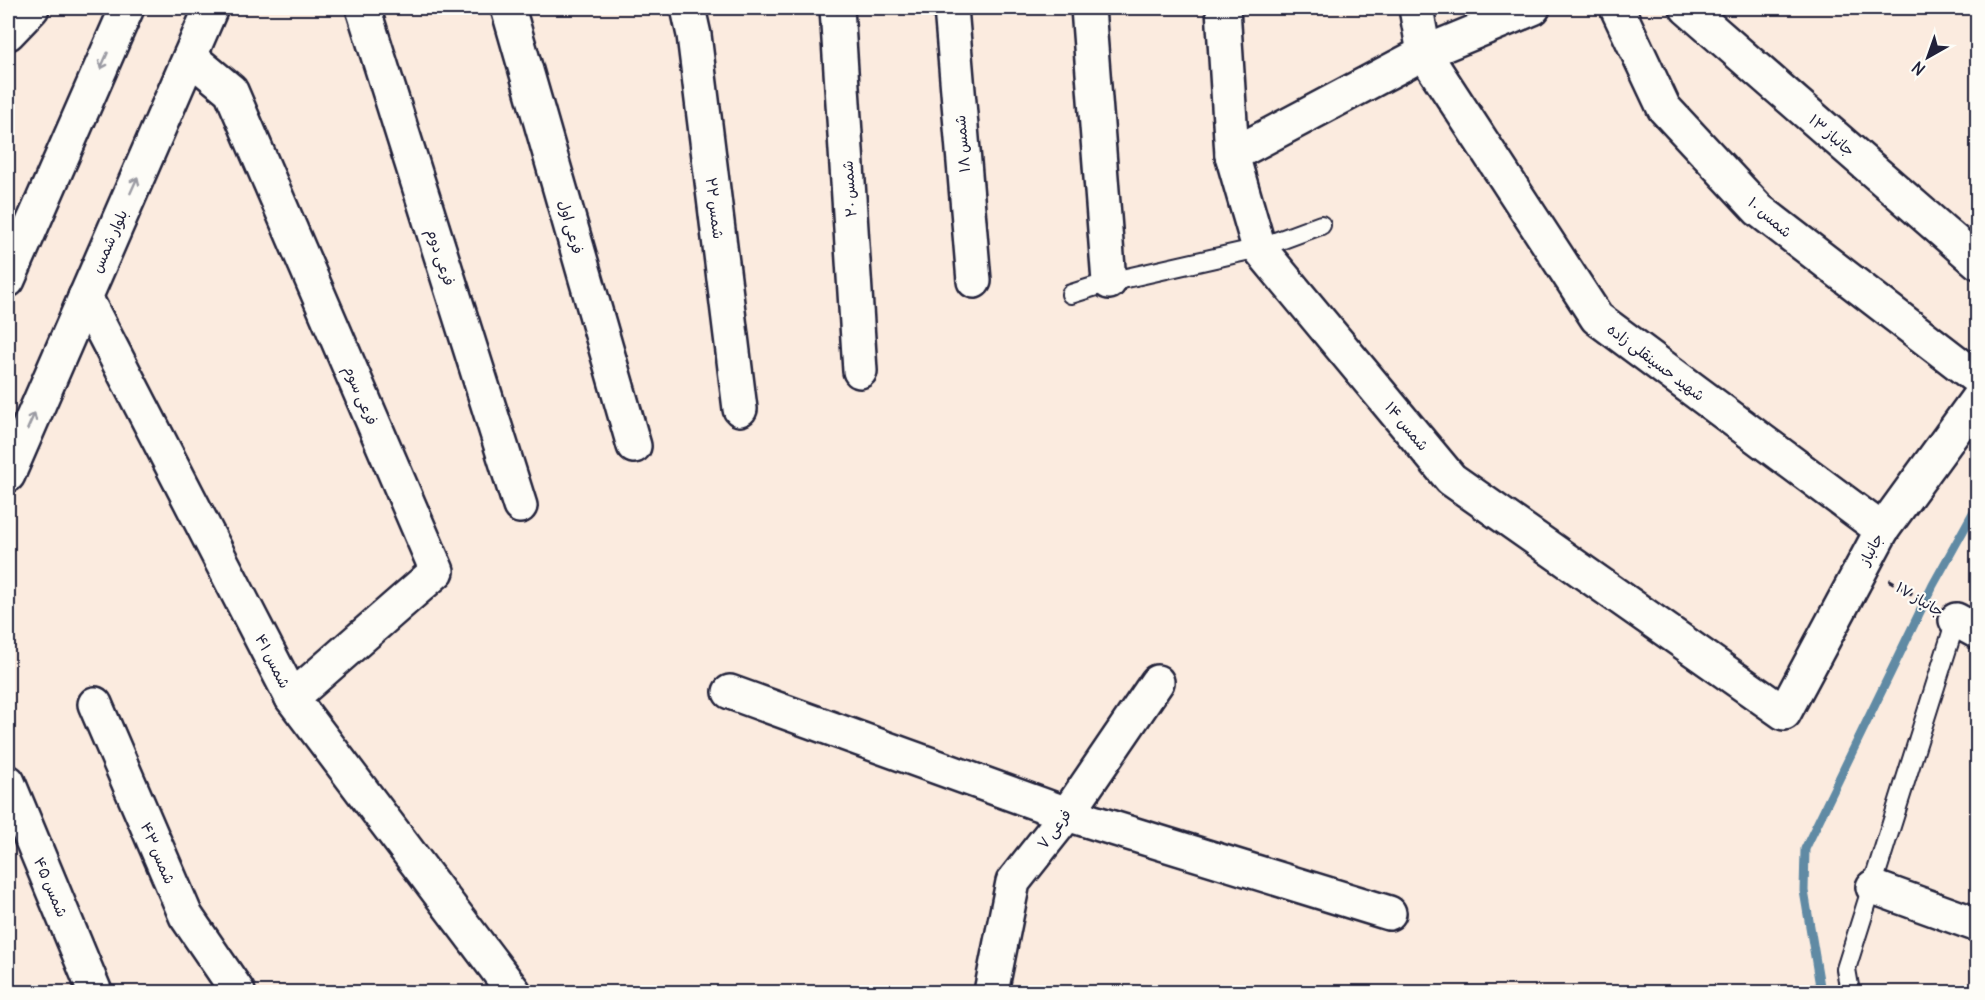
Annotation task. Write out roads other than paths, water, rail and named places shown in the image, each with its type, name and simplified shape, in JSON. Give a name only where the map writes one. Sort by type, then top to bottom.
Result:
[{"type":"street","points":[[8,33],[32,8]]},
{"type":"street","points":[[8,280],[127,8]]},
{"type":"street","name":"بلوار شمس","points":[[8,475],[211,8]]},
{"type":"street","name":"فرعی دوم","points":[[363,8],[520,506]]},
{"type":"street","name":"فرعی اول","points":[[508,8],[634,446]]},
{"type":"street","name":"شمس ۲۲","points":[[688,8],[694,35],[740,409]]},
{"type":"street","name":"شمس ۲۰","points":[[837,8],[860,371]]},
{"type":"street","name":"شمس ۱۸","points":[[951,8],[974,281]]},
{"type":"street","points":[[1088,8],[1109,282]]},
{"type":"street","name":"شمس ۱۴","points":[[1223,8],[1232,155],[1260,248],[1451,479],[1784,713]]},
{"type":"street","points":[[1416,8],[1425,53]]},
{"type":"street","points":[[1232,155],[1425,53],[1533,8]]},
{"type":"street","name":"شمس ۱۰","points":[[1617,8],[1664,108],[1759,210],[1977,379]]},
{"type":"street","name":"جانباز ۱۳","points":[[1687,8],[1977,262]]},
{"type":"street","name":"شهید حسینقلی زاده","points":[[1425,53],[1597,318],[1882,530]]},
{"type":"street","name":"فرعی سوم","points":[[190,57],[231,91],[437,571],[292,698]]},
{"type":"street","name":"شمس ۴۱","points":[[85,297],[292,698],[514,993]]},
{"type":"street","name":"جانباز","points":[[1784,713],[1882,530],[1977,398]]},
{"type":"street","name":"فرعی ۷","points":[[991,993],[1014,882],[1067,814],[1157,682]]},
{"type":"street","points":[[730,692],[1067,814],[1389,913]]},
{"type":"street","name":"شمس ۴۳","points":[[94,704],[186,916],[238,993]]},
{"type":"street","name":"شمس ۴۵","points":[[8,782],[95,993]]},
{"type":"street","points":[[1873,887],[1977,925]]},
{"type":"lane","points":[[1071,294],[1109,282],[1260,248],[1321,225]]},
{"type":"lane","points":[[1850,993],[1846,969],[1966,626]]},
{"type":"waterway","points":[[1821,992],[1804,891],[1805,849],[1933,585],[1978,504]]}]
